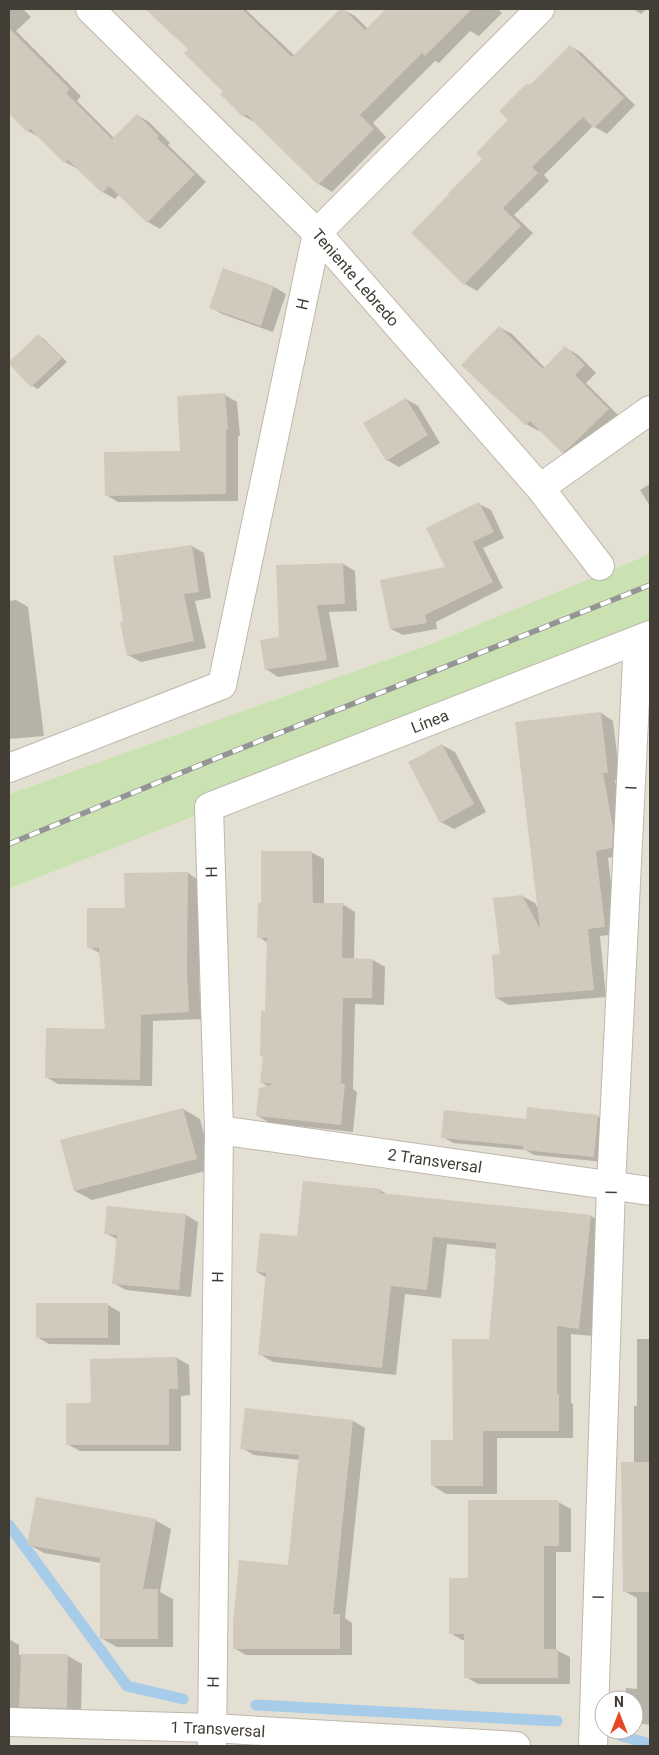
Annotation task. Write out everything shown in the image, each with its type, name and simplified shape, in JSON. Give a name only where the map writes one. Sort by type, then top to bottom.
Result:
[{"type":"street","name":"Teniente Lebredo","points":[[90,9],[317,233],[540,488],[600,566]]},
{"type":"street","points":[[317,233],[540,9]]},
{"type":"street","name":"H","points":[[9,768],[222,685],[317,233]]},
{"type":"street","points":[[540,488],[650,410]]},
{"type":"street","name":"Línea","points":[[208,807],[644,637]]},
{"type":"street","name":"I","points":[[593,1746],[611,1185],[644,637]]},
{"type":"street","name":"H","points":[[208,807],[219,1130],[212,1737]]},
{"type":"street","name":"2 Transversal","points":[[219,1130],[650,1191]]},
{"type":"street","name":"1 Transversal","points":[[9,1722],[212,1737],[516,1746]]},
{"type":"shaded area","points":[[9,9],[650,9],[650,554],[428,645],[9,794]]},
{"type":"shaded area","points":[[650,637],[650,1746],[9,1746],[9,889]]},
{"type":"green space","points":[[650,554],[650,637],[9,889],[9,794],[428,645]]},
{"type":"building","points":[[145,9],[242,9],[292,57],[340,9],[344,9],[365,30],[386,9],[472,9],[425,56],[422,53],[360,115],[374,129],[318,185],[246,114],[243,117],[220,94],[223,92],[184,53],[188,49]]},
{"type":"building","points":[[9,28],[70,89],[66,93],[112,139],[137,114],[159,136],[157,138],[195,174],[147,223],[109,186],[102,193],[68,160],[64,163],[30,129],[27,132],[9,114]]},
{"type":"building","points":[[570,45],[624,98],[594,128],[583,117],[532,167],[538,173],[503,208],[521,226],[464,285],[411,233],[482,159],[476,153],[508,120],[499,111],[527,83],[530,85]]},
{"type":"building","points":[[223,268],[274,286],[261,326],[209,308]]},
{"type":"building","points":[[499,326],[543,369],[565,346],[585,365],[575,375],[609,409],[562,453],[530,421],[525,425],[461,365]]},
{"type":"building","points":[[38,334],[62,358],[31,387],[9,362]]},
{"type":"building","points":[[225,393],[228,429],[226,430],[226,494],[105,496],[104,452],[180,451],[177,396]]},
{"type":"building","points":[[406,398],[428,435],[386,461],[363,423]]},
{"type":"building","points":[[479,502],[494,532],[473,542],[493,582],[425,615],[427,623],[390,629],[380,580],[445,567],[426,528]]},
{"type":"building","points":[[192,545],[199,592],[184,594],[194,641],[127,656],[120,622],[123,622],[113,556]]},
{"type":"building","points":[[343,563],[345,604],[317,605],[327,660],[265,670],[260,640],[279,637],[276,565]]},
{"type":"building","points":[[601,712],[608,773],[603,773],[613,827],[612,848],[596,851],[605,927],[588,929],[594,990],[495,998],[492,955],[500,954],[493,898],[522,895],[540,929],[515,722]]},
{"type":"building","points":[[442,744],[474,804],[440,823],[408,762]]},
{"type":"building","points":[[261,851],[312,851],[313,903],[343,903],[342,958],[373,959],[372,998],[343,998],[341,1083],[345,1084],[341,1125],[256,1116],[259,1088],[274,1084],[260,1083],[263,1056],[260,1056],[261,1011],[265,1011],[267,938],[257,938],[258,903],[261,903]]},
{"type":"building","points":[[188,872],[187,970],[189,1012],[141,1015],[140,1080],[45,1078],[46,1028],[105,1029],[99,948],[87,948],[87,908],[125,908],[124,873]]},
{"type":"building","points":[[527,1107],[598,1115],[594,1157],[523,1150],[523,1146],[441,1138],[444,1110],[526,1119]]},
{"type":"building","points":[[183,1108],[197,1159],[74,1191],[60,1140]]},
{"type":"building","points":[[303,1181],[381,1189],[380,1193],[591,1215],[579,1329],[557,1326],[559,1431],[483,1431],[483,1486],[431,1486],[431,1440],[453,1440],[452,1339],[489,1339],[496,1243],[433,1237],[427,1290],[391,1286],[382,1368],[258,1355],[266,1273],[256,1272],[260,1233],[297,1236]]},
{"type":"building","points":[[107,1206],[186,1214],[179,1290],[112,1284],[117,1235],[104,1234]]},
{"type":"building","points":[[36,1303],[108,1303],[108,1338],[36,1338]]},
{"type":"building","points":[[177,1357],[178,1389],[169,1389],[169,1445],[66,1445],[66,1403],[91,1403],[90,1359]]},
{"type":"building","points":[[245,1408],[353,1420],[333,1614],[340,1614],[340,1649],[233,1649],[233,1624],[239,1560],[288,1565],[299,1455],[240,1449]]},
{"type":"building","points":[[621,1462],[650,1462],[650,1592],[623,1592]]},
{"type":"building","points":[[36,1497],[156,1519],[143,1589],[158,1589],[158,1639],[100,1639],[100,1558],[27,1545]]},
{"type":"building","points":[[468,1500],[559,1500],[559,1546],[544,1546],[544,1649],[558,1649],[558,1678],[464,1678],[464,1634],[449,1634],[449,1578],[468,1578]]},
{"type":"building","points":[[21,1654],[68,1654],[67,1708],[19,1707]]},
{"type":"waterway","points":[[9,1525],[127,1686],[183,1699]]},
{"type":"waterway","points":[[256,1705],[557,1721]]},
{"type":"waterway","points":[[636,1740],[650,1744]]},
{"type":"railway","points":[[9,844],[217,758],[650,585]]}]
